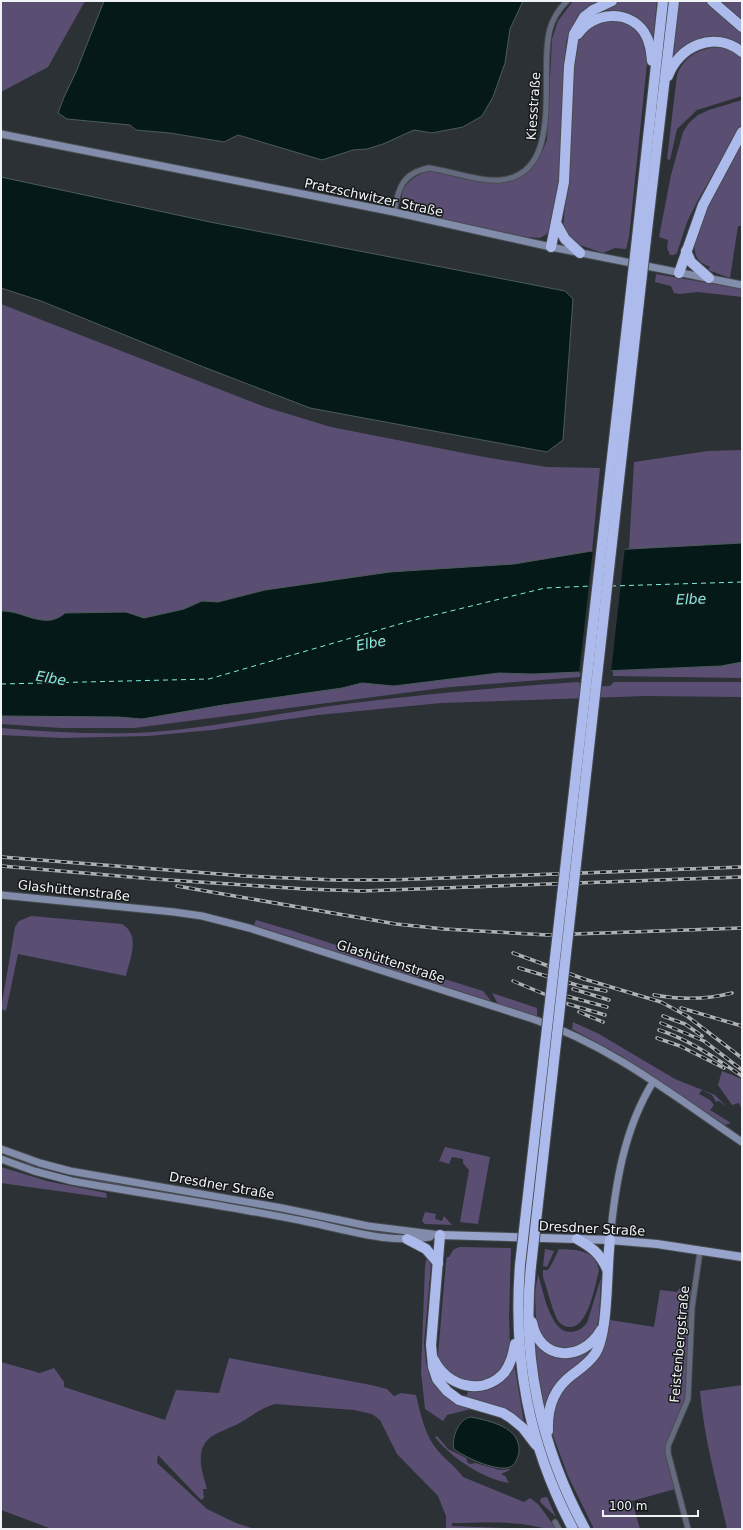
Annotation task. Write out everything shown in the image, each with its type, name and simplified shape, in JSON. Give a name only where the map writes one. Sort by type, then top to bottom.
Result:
[{"type":"highway","points":[[551,247],[564,182],[571,48],[576,28],[584,17],[593,10],[612,1]]},
{"type":"highway","points":[[585,1529],[568,1496],[552,1454],[537,1402],[530,1360],[528,1292],[641,238],[654,76],[663,1]]},
{"type":"highway","points":[[573,1529],[551,1483],[538,1448],[526,1401],[519,1353],[518,1328],[520,1265],[641,238],[663,89],[674,1]]},
{"type":"highway","points":[[712,1],[742,27]]},
{"type":"highway","points":[[571,48],[580,31],[589,23],[607,16],[626,18],[640,27],[646,36],[651,51],[654,76]]},
{"type":"highway","points":[[663,89],[673,66],[681,55],[691,47],[704,42],[718,42],[729,44],[742,52]]},
{"type":"highway","points":[[679,273],[709,193],[742,132]]},
{"type":"highway","points":[[556,224],[565,239],[580,253]]},
{"type":"highway","points":[[686,251],[691,262],[709,278]]},
{"type":"highway","points":[[440,1235],[432,1353],[435,1375],[447,1391],[466,1403],[495,1411],[511,1418],[519,1424],[538,1448]]},
{"type":"highway","points":[[410,1236],[426,1249],[438,1263]]},
{"type":"highway","points":[[577,1239],[596,1251],[603,1260],[607,1269]]},
{"type":"highway","points":[[552,1454],[548,1416],[551,1401],[559,1387],[589,1362],[601,1342],[610,1240]]},
{"type":"highway","points":[[528,1292],[534,1330],[542,1342],[552,1350],[569,1353],[586,1348],[595,1340],[603,1323]]},
{"type":"highway","points":[[432,1353],[442,1371],[454,1381],[470,1386],[486,1385],[498,1378],[508,1367],[518,1328]]},
{"type":"main road","name":"Dresdner Straße","points":[[440,1235],[610,1240],[700,1251],[742,1258]]},
{"type":"street","name":"Kiesstraße","points":[[394,212],[399,190],[403,182],[414,172],[434,169],[499,180],[527,170],[534,162],[543,140],[547,51],[550,29],[558,12],[567,1]]},
{"type":"street","name":"Pratzschwitzer Straße","points":[[1,134],[394,212],[551,247],[742,285]]},
{"type":"street","name":"Glashüttenstraße","points":[[1,895],[202,916],[249,928],[557,1028],[607,1052],[742,1142]]},
{"type":"street","points":[[610,1240],[615,1198],[632,1125],[640,1103],[653,1082]]},
{"type":"street","name":"Dresdner Straße","points":[[1,1149],[40,1163],[70,1171],[282,1208],[410,1236]]},
{"type":"street","name":"Dresdner Straße","points":[[1,1160],[72,1181],[308,1222],[371,1236],[440,1235]]},
{"type":"street","name":"Feistenbergstraße","points":[[688,1529],[668,1453],[668,1446],[688,1398],[693,1297],[700,1251]]},
{"type":"street","points":[[555,1522],[559,1529]]},
{"type":"shaded area","points":[[1,1],[85,1],[48,67],[1,92]]},
{"type":"shaded area","points":[[573,1],[605,1],[580,17],[572,28],[566,43],[560,184],[551,227],[547,234],[540,238],[526,237],[414,214],[407,208],[403,201],[402,195],[408,183],[421,174],[429,171],[483,182],[498,183],[513,180],[526,173],[537,160],[547,140],[552,39],[558,21]]},
{"type":"shaded area","points":[[621,1],[657,1],[653,39],[641,24],[594,17],[596,11]]},
{"type":"shaded area","points":[[679,1],[708,1],[742,31],[742,48],[726,40],[673,59]]},
{"type":"shaded area","points":[[718,1],[742,1],[742,22]]},
{"type":"shaded area","points":[[607,19],[625,22],[635,28],[642,38],[648,54],[629,237],[626,249],[615,248],[603,253],[574,243],[563,228],[567,184],[572,66],[574,56],[581,36],[591,28]]},
{"type":"shaded area","points":[[725,46],[742,56],[742,96],[697,110],[677,129],[670,160],[667,159],[677,75],[685,61],[696,53],[709,48]]},
{"type":"shaded area","points":[[742,100],[742,123],[687,222],[677,253],[670,255],[667,248],[668,240],[659,237],[671,175],[683,132],[689,123],[698,115]]},
{"type":"shaded area","points":[[742,144],[742,226],[738,226],[730,278],[708,270],[710,267],[702,263],[697,257],[695,252],[695,242],[712,198]]},
{"type":"shaded area","points":[[656,274],[742,289],[742,297],[698,292],[679,294],[674,293],[671,286],[655,282]]},
{"type":"shaded area","points":[[1,304],[265,407],[331,427],[484,457],[547,467],[600,468],[592,551],[514,564],[390,572],[265,590],[218,602],[202,601],[184,609],[144,618],[126,612],[66,613],[58,618],[42,620],[18,613],[1,611]]},
{"type":"shaded area","points":[[742,450],[742,543],[629,549],[634,462],[708,451]]},
{"type":"shaded area","points":[[742,662],[742,678],[613,676],[613,670],[721,666]]},
{"type":"shaded area","points":[[581,671],[580,677],[450,687],[134,728],[61,728],[1,724],[1,716],[119,717],[142,719],[223,705],[342,688],[362,683],[394,686],[499,673],[533,674]]},
{"type":"shaded area","points":[[577,682],[580,683],[582,687],[610,686],[614,682],[742,682],[742,697],[645,696],[441,703],[318,715],[212,730],[148,736],[62,738],[1,735],[1,728],[84,733],[134,733],[161,731],[216,725],[353,703],[465,691]]},
{"type":"shaded area","points":[[31,916],[122,924],[128,929],[133,941],[132,955],[126,976],[18,954],[6,1011],[1,1009],[15,927],[19,921]]},
{"type":"shaded area","points":[[256,920],[425,974],[416,978],[254,925]]},
{"type":"shaded area","points":[[435,976],[483,991],[491,1001],[427,981]]},
{"type":"shaded area","points":[[492,993],[537,1008],[537,1017],[498,1004]]},
{"type":"shaded area","points":[[573,1022],[599,1034],[675,1079],[715,1095],[727,1107],[719,1101],[716,1102],[712,1095],[702,1090],[699,1094],[710,1100],[714,1105],[710,1110],[731,1123],[725,1125],[620,1055],[572,1029]]},
{"type":"shaded area","points":[[722,1071],[742,1079],[742,1110],[739,1103],[732,1105],[718,1085]]},
{"type":"shaded area","points":[[445,1147],[490,1157],[478,1224],[460,1222],[469,1170],[463,1163],[463,1159],[452,1157],[449,1164],[439,1161]]},
{"type":"shaded area","points":[[26,1164],[90,1178],[153,1190],[281,1211],[377,1231],[409,1234],[404,1235],[371,1231],[273,1211],[118,1185],[57,1172]]},
{"type":"shaded area","points":[[1,1167],[47,1181],[106,1193],[107,1198],[1,1183]]},
{"type":"shaded area","points":[[425,1212],[436,1214],[435,1219],[442,1221],[444,1216],[452,1225],[425,1224],[422,1221]]},
{"type":"shaded area","points":[[459,1247],[511,1248],[509,1318],[510,1347],[505,1365],[494,1377],[479,1383],[453,1378],[440,1362],[438,1355],[446,1262],[447,1257],[449,1257],[453,1250]]},
{"type":"shaded area","points":[[545,1249],[554,1251],[547,1267],[543,1266]]},
{"type":"shaded area","points":[[559,1249],[584,1252],[590,1255],[594,1258],[599,1271],[590,1305],[586,1314],[576,1326],[569,1327],[559,1322],[553,1309],[543,1277],[543,1270],[548,1270]]},
{"type":"shaded area","points":[[429,1259],[431,1266],[424,1343],[426,1363],[430,1375],[460,1405],[471,1409],[447,1415],[443,1421],[425,1409],[421,1372],[425,1267],[426,1260]]},
{"type":"shaded area","points":[[538,1274],[552,1318],[563,1330],[570,1332],[584,1327],[587,1323],[601,1278],[599,1317],[596,1331],[590,1340],[568,1350],[552,1346],[541,1337],[536,1322],[535,1292]]},
{"type":"shaded area","points":[[680,1288],[692,1290],[686,1399],[666,1446],[675,1489],[632,1501],[640,1529],[594,1529],[568,1476],[551,1430],[555,1399],[605,1341],[610,1320],[654,1327],[660,1290],[677,1292]]},
{"type":"shaded area","points":[[534,1339],[551,1353],[596,1342],[592,1352],[545,1409],[538,1376]]},
{"type":"shaded area","points":[[229,1358],[371,1385],[387,1389],[394,1396],[401,1393],[416,1395],[424,1425],[430,1440],[439,1452],[463,1477],[524,1502],[530,1498],[539,1505],[556,1529],[490,1522],[452,1523],[452,1526],[529,1529],[446,1529],[446,1516],[438,1496],[397,1454],[380,1420],[372,1414],[354,1410],[275,1404],[207,1440],[201,1453],[201,1467],[207,1489],[203,1489],[204,1498],[201,1500],[158,1455],[157,1463],[207,1509],[236,1523],[254,1529],[52,1529],[1,1510],[1,1362],[40,1373],[54,1368],[64,1382],[64,1387],[165,1420],[176,1390],[219,1393]]},
{"type":"shaded area","points":[[514,1362],[524,1423],[465,1398],[468,1392],[485,1391],[497,1386],[506,1377]]},
{"type":"shaded area","points":[[742,1385],[742,1529],[727,1529],[708,1444],[700,1391]]},
{"type":"shaded area","points":[[437,1436],[448,1449],[466,1458],[468,1463],[475,1463],[500,1470],[510,1469],[501,1474],[505,1476],[509,1483],[489,1477],[468,1466],[441,1445],[435,1437]]},
{"type":"shaded area","points":[[547,1497],[556,1517],[540,1502],[541,1498]]},
{"type":"water","points":[[104,1],[523,1],[510,29],[505,63],[493,97],[482,116],[463,127],[432,133],[414,130],[383,144],[367,149],[353,150],[322,160],[238,135],[224,142],[170,133],[136,130],[130,125],[67,119],[58,113]]},
{"type":"water","points":[[1,177],[210,222],[565,291],[573,299],[563,440],[547,452],[310,408],[201,366],[41,301],[1,288]]},
{"type":"water","name":"Elbe","points":[[742,543],[742,662],[721,666],[533,674],[499,673],[394,686],[362,683],[342,688],[223,705],[142,719],[119,717],[1,716],[1,611],[17,613],[42,620],[57,618],[65,613],[126,612],[144,618],[184,609],[202,601],[218,602],[265,590],[390,572],[514,564],[592,551]]},
{"type":"water","points":[[471,1417],[495,1423],[510,1431],[518,1443],[519,1452],[517,1460],[512,1466],[499,1468],[482,1464],[454,1449],[453,1445],[457,1429],[463,1421]]},
{"type":"pier","points":[[625,547],[611,672],[579,673],[593,549]]},
{"type":"ferry route","points":[[611,586],[742,582]]},
{"type":"ferry route","points":[[1,684],[209,679],[410,621],[545,588],[592,586]]},
{"type":"railway","points":[[1,857],[245,876],[334,880],[391,880],[742,867]]},
{"type":"railway","points":[[1,866],[154,879],[305,889],[362,891],[742,877]]},
{"type":"railway","points":[[177,886],[396,924],[444,929],[547,935],[742,928]]},
{"type":"railway","points":[[513,953],[584,979],[661,1002],[687,1016],[742,1058]]},
{"type":"railway","points":[[519,968],[580,986],[606,991]]},
{"type":"railway","points":[[513,981],[568,1004],[605,1015]]},
{"type":"railway","points":[[573,989],[609,1000]]},
{"type":"railway","points":[[555,993],[607,1007]]},
{"type":"railway","points":[[654,995],[674,998],[693,998],[712,997],[732,993]]},
{"type":"railway","points":[[681,1008],[742,1026]]},
{"type":"railway","points":[[579,1012],[603,1022]]},
{"type":"railway","points":[[663,1016],[685,1024],[702,1036]]},
{"type":"railway","points":[[661,1023],[704,1041],[742,1070]]},
{"type":"railway","points":[[659,1030],[692,1044],[742,1076]]},
{"type":"railway","points":[[657,1038],[680,1046],[724,1068]]}]
